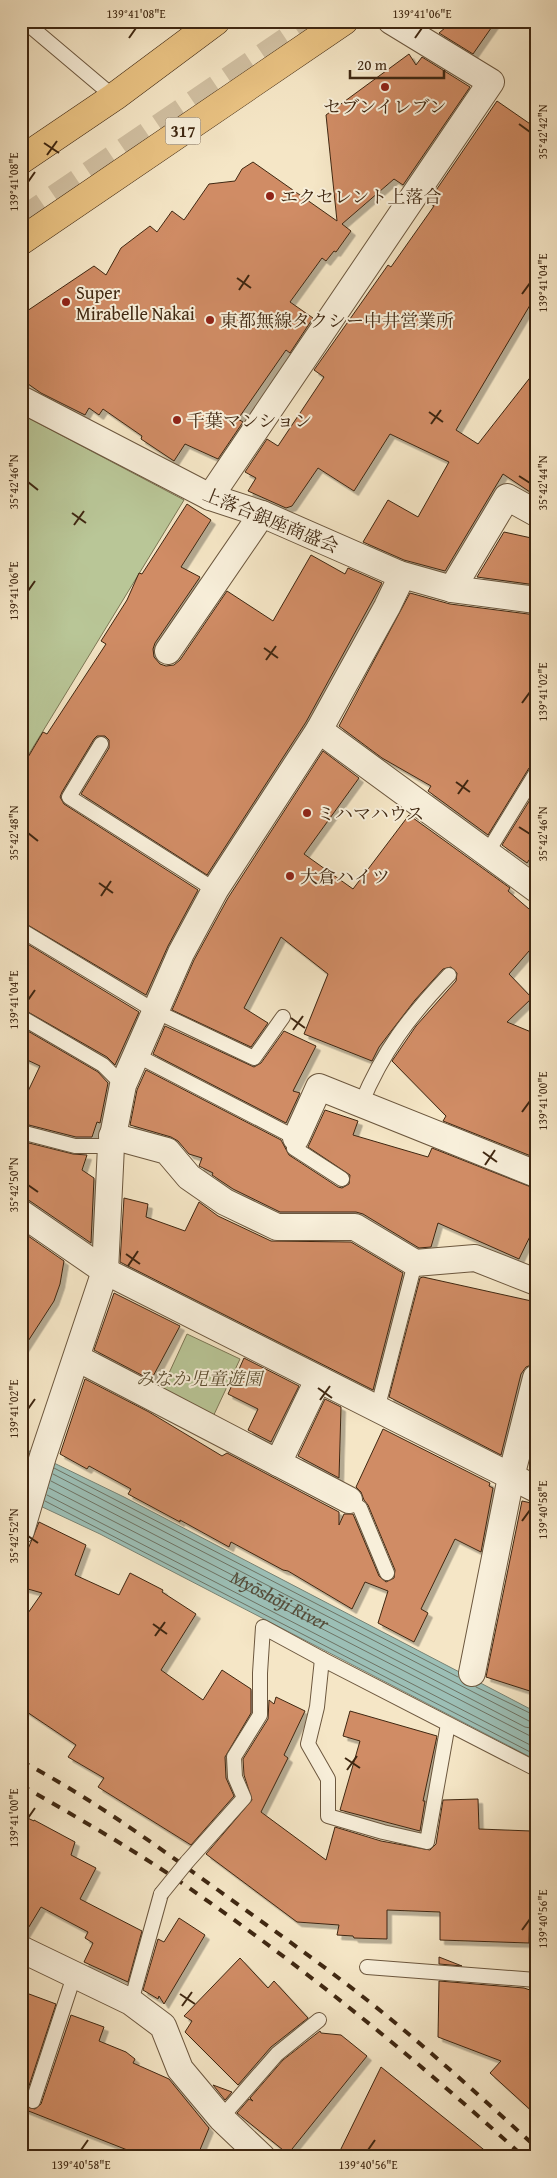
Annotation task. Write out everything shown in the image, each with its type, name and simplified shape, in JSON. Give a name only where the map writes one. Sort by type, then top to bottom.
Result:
[{"type":"main road","points":[[21,160],[114,97],[216,21]]},
{"type":"main road","name":"317","points":[[21,241],[344,21]]},
{"type":"street","points":[[210,497],[491,82],[391,21]]},
{"type":"street","name":"上落合銀座商盛会","points":[[21,399],[210,497],[262,514],[399,574],[452,589],[536,600]]},
{"type":"street","points":[[452,589],[507,497],[536,513]]},
{"type":"street","points":[[168,651],[262,514]]},
{"type":"street","points":[[21,1531],[42,1456],[77,1358],[105,1271],[112,1141],[123,1085],[181,953],[215,890],[319,730],[387,608],[399,582],[399,574]]},
{"type":"street","points":[[319,730],[536,889]]},
{"type":"street","points":[[296,1138],[319,1087],[536,1174]]},
{"type":"street","points":[[112,1141],[167,1151],[189,1177],[225,1202],[277,1227],[355,1227],[415,1263],[476,1258],[536,1282]]},
{"type":"street","points":[[21,1212],[105,1271],[536,1489]]},
{"type":"street","points":[[77,1358],[349,1500]]},
{"type":"street","points":[[472,1673],[511,1478],[536,1378]]},
{"type":"street","points":[[278,1463],[318,1380]]},
{"type":"street","points":[[21,1949],[131,2002],[163,2026],[180,2069],[221,2118],[262,2157]]},
{"type":"lane","points":[[24,21],[114,97]]},
{"type":"lane","points":[[101,744],[69,797],[215,890]]},
{"type":"lane","points":[[487,853],[536,773]]},
{"type":"lane","points":[[21,930],[155,1011],[254,1058],[283,1016]]},
{"type":"lane","points":[[361,1104],[373,1075],[392,1043],[415,1011],[448,975]]},
{"type":"lane","points":[[21,1017],[103,1065],[123,1085]]},
{"type":"lane","points":[[136,1055],[296,1138],[294,1148],[342,1179]]},
{"type":"lane","points":[[21,1132],[74,1146],[112,1141]]},
{"type":"lane","points":[[377,1410],[415,1263]]},
{"type":"lane","points":[[349,1500],[360,1508],[387,1573]]},
{"type":"lane","points":[[131,2002],[160,1896],[244,1798],[235,1777],[234,1757],[260,1715],[260,1673],[264,1627],[536,1769]]},
{"type":"lane","points":[[322,1658],[317,1707],[308,1744],[328,1778],[328,1816],[383,1832],[427,1842],[448,1724]]},
{"type":"lane","points":[[368,1967],[536,1980]]},
{"type":"lane","points":[[32,2102],[74,1976]]},
{"type":"lane","points":[[221,2118],[277,2054],[320,2020]]},
{"type":"green space","points":[[21,414],[184,500],[21,767]]},
{"type":"green space","name":"みなか児童遊園","points":[[187,1334],[240,1359],[211,1421],[158,1397]]},
{"type":"water","name":"Myōshōji River","points":[[21,1447],[124,1497],[536,1712],[536,1760],[100,1534],[21,1497]]},
{"type":"building","points":[[453,21],[496,21],[473,54],[439,33]]},
{"type":"building","points":[[409,54],[416,65],[422,57],[470,87],[403,185],[394,179],[342,224],[351,231],[336,252],[334,251],[326,261],[322,258],[290,302],[313,318],[290,353],[286,350],[238,419],[243,422],[218,459],[185,444],[174,461],[141,439],[142,436],[103,409],[99,415],[89,408],[85,415],[41,393],[21,379],[21,315],[94,266],[106,275],[121,248],[150,226],[157,232],[172,211],[184,220],[209,184],[235,181],[242,169],[253,162],[337,221],[326,115]]},
{"type":"building","points":[[497,101],[536,128],[536,295],[456,430],[478,444],[536,370],[536,496],[503,474],[445,571],[404,560],[363,542],[388,500],[418,517],[449,462],[390,434],[354,491],[318,468],[292,506],[286,508],[248,491],[256,478],[245,472],[267,439],[278,446],[324,377],[314,370],[388,265],[391,267],[434,206],[428,202]]},
{"type":"building","points":[[187,504],[211,520],[181,567],[200,577],[155,643],[153,649],[154,657],[160,664],[166,666],[174,665],[180,660],[227,591],[273,621],[311,555],[345,574],[348,568],[382,583],[306,722],[207,875],[81,794],[109,748],[109,740],[105,736],[97,736],[94,739],[62,792],[60,797],[64,804],[198,890],[168,946],[146,995],[21,921],[21,769],[43,732],[47,734],[106,644],[101,641],[127,600],[139,573],[142,574]]},
{"type":"building","points":[[504,532],[536,539],[536,585],[477,577]]},
{"type":"building","points":[[410,593],[450,604],[536,615],[536,764],[529,768],[488,835],[428,791],[431,786],[382,758],[339,726]]},
{"type":"building","points":[[323,751],[359,778],[304,854],[353,889],[409,815],[510,888],[508,891],[536,915],[536,943],[509,974],[532,998],[507,1022],[536,1034],[536,1158],[443,1121],[446,1116],[392,1061],[416,1026],[456,981],[457,973],[451,967],[443,969],[415,1000],[379,1047],[372,1061],[304,1034],[328,974],[281,937],[244,1008],[268,1023],[251,1047],[172,1010],[194,960],[228,898]]},
{"type":"building","points":[[536,790],[536,850],[527,863],[502,845]]},
{"type":"building","points":[[21,940],[139,1012],[115,1065],[107,1057],[21,1008]]},
{"type":"building","points":[[165,1026],[254,1067],[261,1063],[284,1031],[316,1046],[293,1091],[300,1093],[286,1123],[153,1054]]},
{"type":"building","points":[[21,1027],[98,1072],[108,1083],[100,1123],[97,1122],[92,1137],[76,1137],[21,1123],[21,1106],[40,1066],[21,1057]]},
{"type":"building","points":[[146,1070],[281,1140],[289,1155],[338,1187],[342,1188],[349,1184],[350,1175],[308,1147],[325,1110],[358,1121],[353,1135],[428,1157],[432,1148],[536,1189],[536,1224],[519,1259],[438,1223],[431,1247],[419,1248],[363,1214],[356,1212],[280,1212],[233,1189],[212,1175],[213,1173],[199,1166],[202,1158],[189,1154],[178,1141],[171,1137],[130,1125],[137,1090]]},
{"type":"building","points":[[21,1141],[73,1154],[87,1155],[82,1170],[94,1178],[91,1243],[30,1201],[21,1198]]},
{"type":"building","points":[[124,1198],[148,1204],[146,1217],[185,1231],[199,1202],[218,1216],[271,1241],[351,1242],[403,1273],[373,1390],[120,1262]]},
{"type":"building","points":[[21,1231],[64,1261],[60,1284],[54,1301],[21,1352]]},
{"type":"building","points":[[423,1277],[536,1302],[536,1363],[526,1367],[521,1374],[501,1455],[389,1397],[420,1278]]},
{"type":"building","points":[[114,1293],[180,1326],[151,1380],[94,1350]]},
{"type":"building","points":[[244,1358],[299,1386],[271,1442],[248,1430],[258,1409],[228,1394]]},
{"type":"building","points":[[85,1379],[149,1412],[222,1456],[227,1453],[339,1512],[339,1525],[344,1514],[353,1514],[379,1576],[386,1582],[394,1578],[395,1570],[368,1505],[356,1487],[383,1429],[490,1483],[489,1486],[493,1488],[481,1552],[455,1539],[421,1609],[428,1613],[414,1642],[378,1623],[388,1591],[365,1582],[352,1609],[288,1571],[231,1542],[229,1547],[180,1520],[180,1522],[128,1494],[131,1489],[89,1466],[87,1469],[60,1454]]},
{"type":"building","points":[[325,1399],[341,1407],[339,1478],[298,1456]]},
{"type":"building","points":[[522,1501],[536,1504],[536,1693],[486,1677]]},
{"type":"building","points":[[39,1522],[86,1545],[75,1575],[119,1595],[130,1573],[163,1590],[162,1592],[196,1614],[161,1670],[203,1700],[222,1670],[251,1689],[251,1713],[225,1757],[226,1778],[234,1796],[191,1845],[98,1787],[104,1778],[68,1757],[76,1745],[21,1708],[21,1623],[42,1593],[21,1587],[21,1579],[28,1549]]},
{"type":"building","points":[[276,1697],[305,1711],[284,1755],[288,1758],[261,1812],[326,1860],[335,1827],[381,1841],[430,1850],[436,1844],[443,1800],[478,1799],[479,1829],[531,1831],[530,1858],[536,1859],[536,1890],[530,1890],[529,1943],[440,1940],[440,1912],[387,1910],[387,1939],[354,1938],[353,1936],[337,1935],[339,1925],[297,1922],[206,1854],[252,1800],[244,1775],[243,1759],[268,1719],[269,1700],[274,1704]]},
{"type":"building","points":[[350,1711],[437,1736],[423,1801],[425,1801],[420,1831],[340,1810],[360,1741],[343,1736]]},
{"type":"building","points":[[21,1815],[75,1842],[71,1855],[96,1868],[80,1899],[142,1931],[128,1982],[84,1962],[93,1943],[85,1938],[88,1932],[41,1907],[24,1935],[21,1934]]},
{"type":"building","points":[[179,1918],[205,1935],[164,2004],[159,1996],[158,1999],[143,1990],[158,1939],[164,1942]]},
{"type":"building","points":[[439,1957],[462,1966],[439,1964]]},
{"type":"building","points":[[240,1958],[268,1988],[274,1981],[308,2018],[271,2047],[238,2085],[185,2032],[192,2021],[184,2016]]},
{"type":"building","points":[[439,1981],[524,1988],[536,1992],[536,2115],[490,2073],[501,2061],[438,2037]]},
{"type":"building","points":[[21,1991],[56,2004],[25,2098],[27,2107],[35,2109],[41,2104],[71,2015],[104,2027],[99,2041],[126,2052],[135,2059],[133,2063],[169,2079],[209,2128],[197,2157],[145,2157],[21,2108]]},
{"type":"building","points":[[320,2031],[321,2033],[341,2035],[367,2056],[288,2154],[237,2113],[249,2099],[253,2101],[250,2098],[283,2060]]},
{"type":"building","points":[[381,2067],[493,2157],[337,2157]]},
{"type":"building","points":[[213,2085],[232,2092],[225,2100]]},
{"type":"tunnel","points":[[21,222],[317,21]]},
{"type":"railway","points":[[21,1761],[72,1790],[121,1822],[321,1965],[382,2012],[460,2078],[536,2147]]},
{"type":"railway","points":[[21,1785],[101,1831],[160,1868],[269,1946],[399,2048],[524,2157]]},
{"type":"place","name":"セブンイレブン","points":[[385,87]]},
{"type":"place","name":"エクセレント上落合","points":[[270,196]]},
{"type":"place","name":"Super Mirabelle Nakai","points":[[66,302]]},
{"type":"place","name":"東都無線タクシー中井営業所","points":[[210,320]]},
{"type":"place","name":"千葉マンション","points":[[177,420]]},
{"type":"place","name":"ミハマハウス","points":[[307,813]]},
{"type":"place","name":"大倉ハイツ","points":[[290,876]]}]
